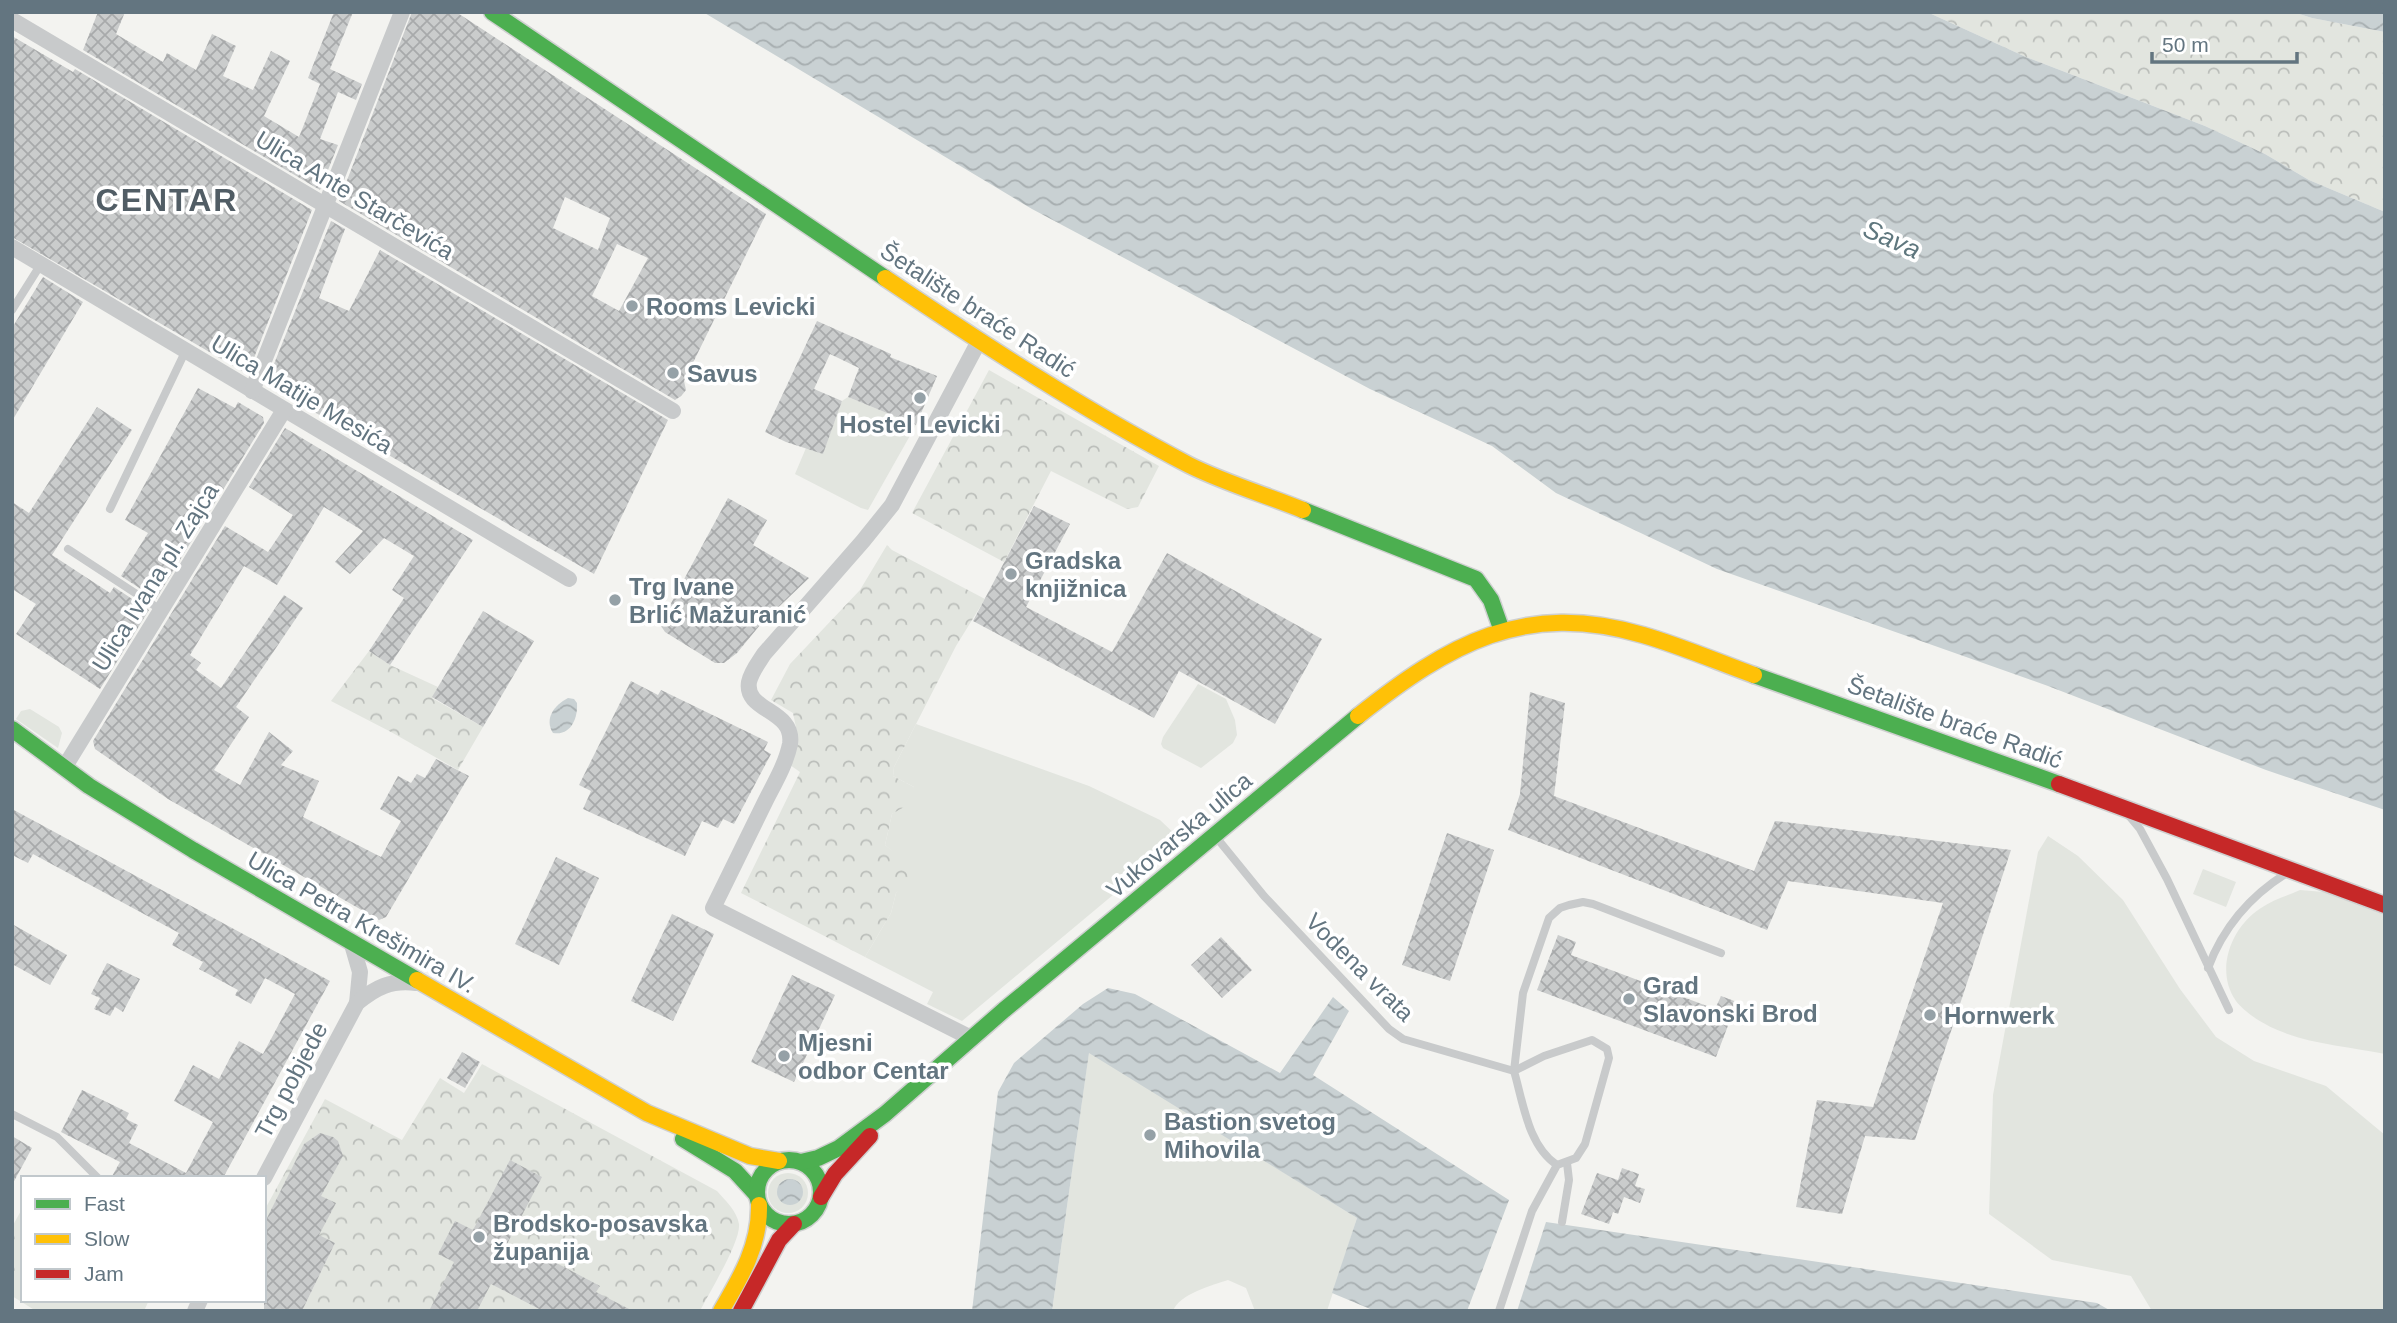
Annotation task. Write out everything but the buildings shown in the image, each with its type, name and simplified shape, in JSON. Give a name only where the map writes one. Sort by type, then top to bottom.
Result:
[{"type":"main road","name":"Šetalište braće Radić","points":[[492,12],[979,341],[1061,392],[1192,466],[1476,579],[1491,600],[1502,631],[1568,621],[1643,635],[2121,806],[2385,905]]},
{"type":"main road","name":"Vukovarska ulica","points":[[801,1162],[816,1160],[831,1152],[902,1100],[971,1038],[1374,705],[1422,669],[1466,645],[1502,631]]},
{"type":"main road","name":"Ulica Petra Krešimira IV.","points":[[12,729],[61,766],[182,844],[647,1112],[743,1153],[779,1161]]},
{"type":"main road","name":"Ulica Petra Krešimira IV.","points":[[12,743],[61,766]]},
{"type":"main road","name":"Vukovarska ulica","points":[[821,1197],[835,1174],[902,1100]]},
{"type":"main road","name":"Ulica Petra Krešimira IV.","points":[[647,1112],[673,1133],[734,1171],[749,1184],[758,1200]]},
{"type":"main road","points":[[722,1311],[752,1253],[760,1227],[757,1184],[762,1174],[769,1166],[779,1161],[801,1162],[810,1167],[817,1176],[821,1197],[811,1215],[794,1224],[779,1240],[741,1311]]},
{"type":"main road","points":[[758,1200],[765,1214],[774,1220],[794,1224]]},
{"type":"street","points":[[252,391],[402,12]]},
{"type":"street","name":"Ulica Ante Starčevića","points":[[12,20],[673,411]]},
{"type":"street","name":"Ulica Matije Mesića","points":[[12,247],[569,579]]},
{"type":"street","points":[[971,1038],[713,908],[779,773],[790,743],[790,732],[785,722],[753,700],[749,681],[764,654],[891,505],[979,341]]},
{"type":"street","name":"Ulica Ivana pl. Zajca","points":[[61,766],[284,411]]},
{"type":"street","name":"Trg pobjede","points":[[265,1176],[358,1003],[360,972],[351,942]]},
{"type":"street","name":"Trg pobjede","points":[[358,1003],[382,985],[403,981],[424,984]]},
{"type":"lane","points":[[12,310],[41,264]]},
{"type":"lane","points":[[110,509],[186,352]]},
{"type":"lane","points":[[68,549],[160,610]]},
{"type":"lane","points":[[2121,806],[2140,829],[2151,849],[2229,1010]]},
{"type":"lane","name":"Vodena vrata","points":[[1214,835],[1264,896],[1389,1029],[1403,1039],[1514,1072]]},
{"type":"lane","points":[[2208,968],[2217,946],[2251,901],[2292,869]]},
{"type":"lane","points":[[1557,1165],[1541,1150],[1528,1121],[1514,1072],[1523,993],[1549,918],[1560,908],[1583,902],[1721,953]]},
{"type":"lane","points":[[1514,1072],[1544,1056],[1591,1040],[1607,1049],[1609,1058],[1585,1144],[1576,1158],[1557,1165]]},
{"type":"lane","points":[[12,1114],[57,1137],[96,1176]]},
{"type":"lane","points":[[1562,1222],[1569,1180],[1567,1163]]},
{"type":"lane","points":[[1499,1311],[1532,1211],[1557,1165]]},
{"type":"green space","points":[[1927,12],[2293,12],[2385,32],[2385,212],[2309,180],[2265,154],[2205,126],[2026,57]]},
{"type":"green space","points":[[989,370],[1159,466],[1138,507],[1127,509],[1051,471],[1004,562],[912,513]]},
{"type":"green space","points":[[848,397],[916,425],[868,510],[795,474],[806,448],[823,453],[842,401]]},
{"type":"green space","points":[[887,545],[985,599],[956,646],[894,767],[893,776],[914,787],[911,803],[892,814],[885,845],[894,852],[910,854],[914,870],[912,881],[896,893],[891,913],[865,957],[741,893],[800,772],[790,765],[798,737],[793,713],[771,700],[790,664],[860,590]]},
{"type":"green space","points":[[369,651],[390,665],[438,687],[432,698],[483,727],[458,770],[331,701]]},
{"type":"green space","points":[[1198,684],[1226,699],[1235,720],[1237,735],[1233,743],[1201,768],[1163,748],[1161,744]]},
{"type":"green space","points":[[30,709],[59,727],[62,733],[58,748],[16,719],[21,711]]},
{"type":"green space","points":[[916,724],[1089,786],[1160,820],[1180,839],[962,1021],[927,1004],[933,992],[865,957],[891,913],[896,893],[902,887],[893,852],[885,845],[892,814],[900,808],[914,787],[893,776],[894,767]]},
{"type":"green space","points":[[2048,836],[2078,856],[2123,900],[2180,989],[2216,1037],[2254,1061],[2326,1086],[2385,1135],[2385,1311],[2152,1311],[2131,1276],[2052,1260],[1989,1214],[1993,1095],[2038,852]]},
{"type":"green space","points":[[2203,869],[2236,882],[2226,907],[2193,894]]},
{"type":"green space","points":[[2300,890],[2324,892],[2385,915],[2385,1054],[2318,1042],[2274,1029],[2256,1019],[2236,1001],[2227,976],[2229,950],[2235,937],[2251,916],[2265,905]]},
{"type":"green space","name":"Bastion svetog Mihovila","points":[[1089,1052],[1357,1218],[1327,1311],[1255,1311],[1246,1288],[1228,1280],[1189,1295],[1176,1305],[1173,1311],[1052,1311]]},
{"type":"green space","points":[[482,1064],[717,1191],[738,1219],[738,1232],[730,1254],[700,1311],[302,1311],[335,1243],[266,1225],[266,1207],[325,1099],[402,1140],[440,1078],[464,1093]]},
{"type":"green space","points":[[788,1173],[796,1174],[802,1179],[807,1185],[807,1201],[802,1207],[796,1212],[788,1213],[780,1212],[774,1207],[769,1201],[768,1193],[769,1185],[774,1179],[780,1174]]},
{"type":"green space","points":[[21,1211],[21,1302],[12,1296],[12,1227]]},
{"type":"green space","points":[[22,1302],[148,1302],[144,1311],[36,1311]]},
{"type":"water","name":"Sava","points":[[703,12],[1927,12],[2026,57],[2205,126],[2265,154],[2309,180],[2385,212],[2385,810],[2266,770],[2048,686],[1717,569],[1556,493],[1492,446],[1370,389],[1032,209]]},
{"type":"water","points":[[2293,12],[2385,12],[2385,32],[2312,18]]},
{"type":"water","points":[[568,698],[577,703],[575,720],[564,732],[553,733],[550,728],[552,713],[558,704]]},
{"type":"water","points":[[1108,988],[1135,994],[1280,1073],[1333,997],[1349,1011],[1313,1075],[1509,1200],[1467,1311],[1375,1311],[1332,1293],[1357,1218],[1089,1053],[1052,1311],[972,1311],[998,1092],[1014,1063],[1083,1004]]},
{"type":"water","points":[[790,1179],[799,1183],[803,1192],[799,1201],[790,1205],[781,1201],[777,1192],[781,1183]]},
{"type":"water","points":[[1546,1222],[2097,1303],[2111,1311],[1517,1311]]},
{"type":"traffic: fast","points":[[492,12],[885,278]]},
{"type":"traffic: fast","points":[[1303,510],[1476,579],[1491,600],[1502,631]]},
{"type":"traffic: fast","points":[[1754,675],[2059,784]]},
{"type":"traffic: fast","points":[[801,1162],[818,1158],[839,1148],[885,1114],[1004,1010],[1358,716]]},
{"type":"traffic: fast","points":[[12,729],[89,786],[193,850],[417,980]]},
{"type":"traffic: fast","points":[[683,1139],[735,1171],[757,1195]]},
{"type":"traffic: fast","points":[[789,1160],[801,1162],[812,1169],[819,1180],[821,1192],[819,1204],[812,1215],[801,1222],[789,1224],[777,1222],[766,1215],[759,1204],[757,1192],[759,1180],[766,1169],[777,1162],[789,1160]]},
{"type":"traffic: slow","points":[[885,278],[1034,376],[1150,444],[1189,465],[1303,510]]},
{"type":"traffic: slow","points":[[1358,716],[1391,690],[1457,650],[1490,635],[1525,626],[1561,623],[1600,625],[1657,639],[1754,675]]},
{"type":"traffic: slow","points":[[417,980],[647,1113],[750,1156],[779,1161]]},
{"type":"traffic: slow","points":[[721,1311],[753,1247],[759,1205]]},
{"type":"traffic: jam","points":[[2059,784],[2385,905]]},
{"type":"traffic: jam","points":[[821,1197],[835,1174],[870,1136]]},
{"type":"traffic: jam","points":[[741,1311],[779,1240],[794,1224]]},
{"type":"place","name":"Rooms Levicki","points":[[632,306]]},
{"type":"place","name":"Savus","points":[[673,373]]},
{"type":"place","name":"Hostel Levicki","points":[[920,398]]},
{"type":"place","name":"Gradska knjižnica","points":[[1011,574]]},
{"type":"place","name":"Trg Ivane Brlić Mažuranić","points":[[615,600]]},
{"type":"place","name":"Grad Slavonski Brod","points":[[1629,999]]},
{"type":"place","name":"Hornwerk","points":[[1930,1015]]},
{"type":"place","name":"Mjesni odbor Centar","points":[[784,1056]]},
{"type":"place","name":"Bastion svetog Mihovila","points":[[1150,1135]]},
{"type":"place","name":"Brodsko-posavska županija","points":[[479,1237]]},
{"type":"district","name":"CENTAR","points":[[167,200]]}]
